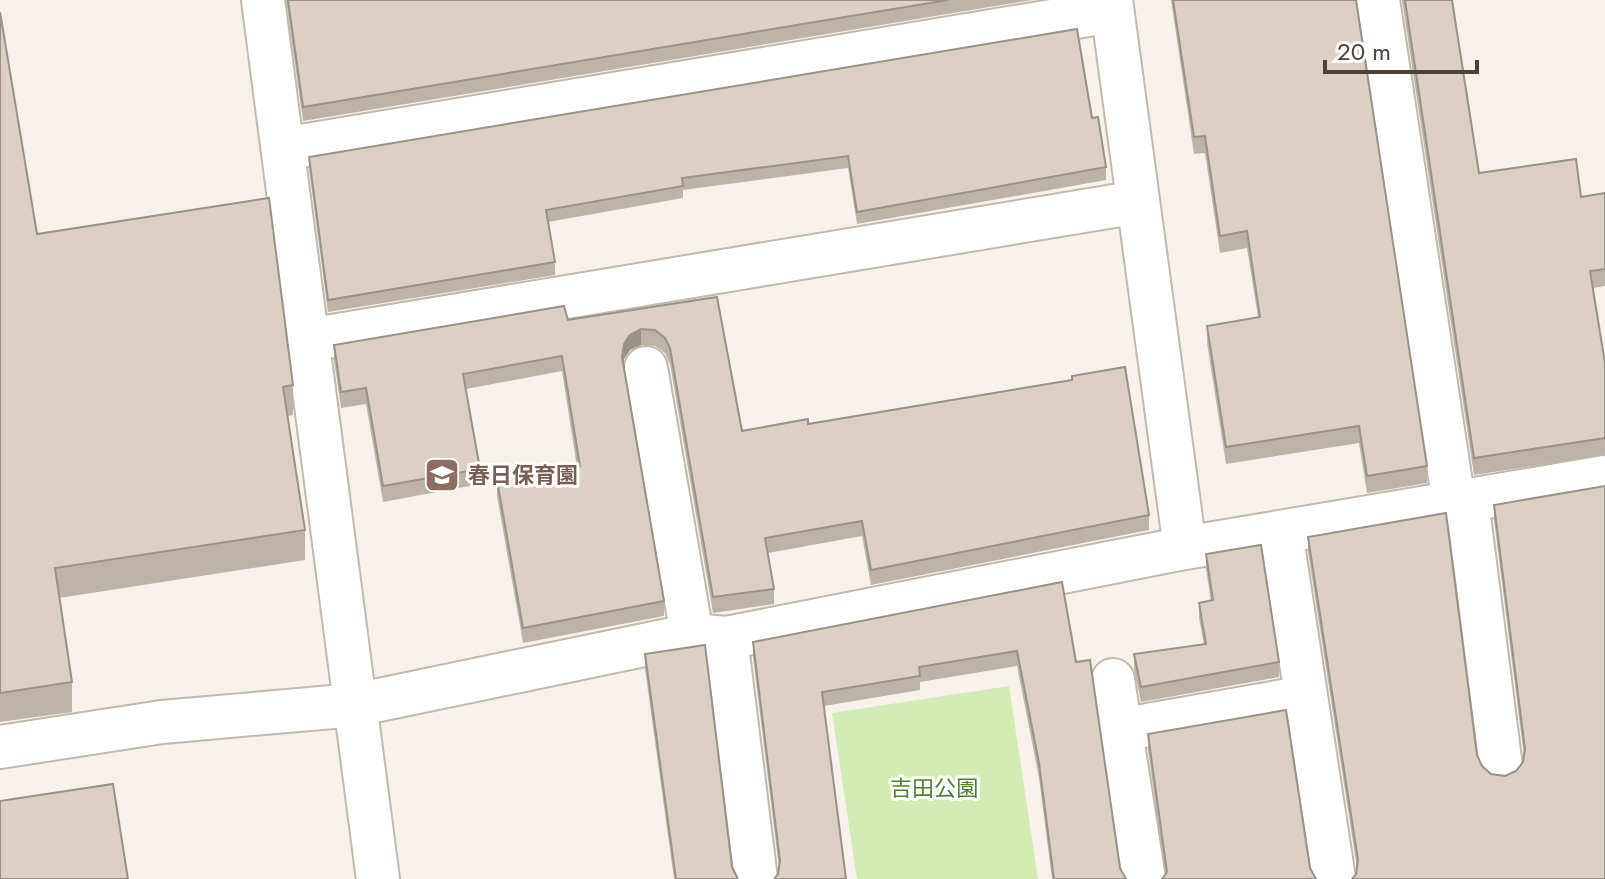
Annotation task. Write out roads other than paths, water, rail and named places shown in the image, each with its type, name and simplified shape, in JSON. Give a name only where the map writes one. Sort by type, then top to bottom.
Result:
[{"type":"street","points":[[263,0],[378,879]]},
{"type":"street","points":[[1378,0],[1461,502],[1501,767]]},
{"type":"street","points":[[283,149],[1112,6],[1185,548]]},
{"type":"street","points":[[308,340],[1138,202]]},
{"type":"street","points":[[646,368],[709,637],[756,879]]},
{"type":"street","points":[[0,747],[162,722],[355,705],[1185,548],[1605,477]]},
{"type":"street","points":[[1281,532],[1334,879]]},
{"type":"street","points":[[1113,680],[1144,879]]},
{"type":"street","points":[[1120,730],[1306,697]]},
{"type":"place","name":"春日保育園","points":[[442,475]]},
{"type":"park label","name":"吉田公園","points":[[934,788]]}]
